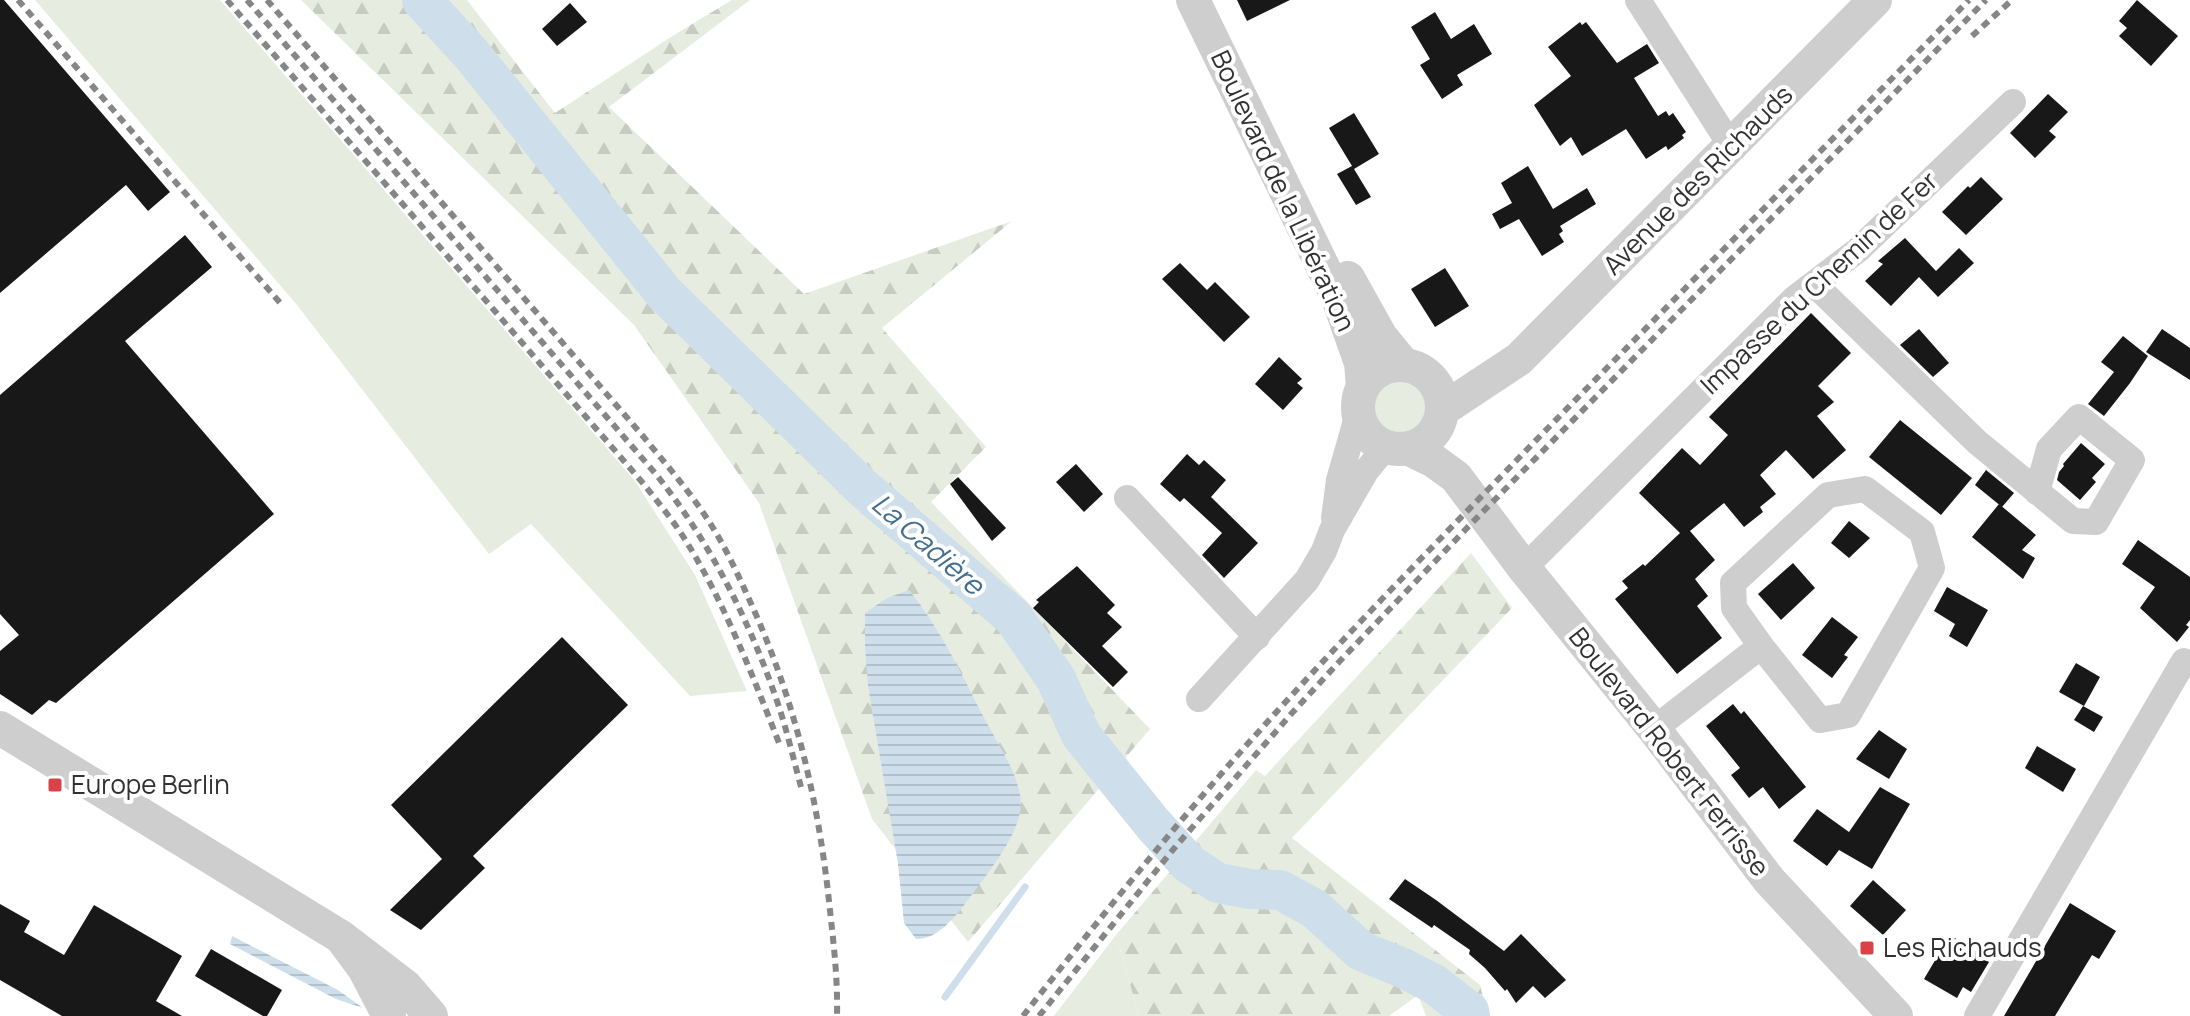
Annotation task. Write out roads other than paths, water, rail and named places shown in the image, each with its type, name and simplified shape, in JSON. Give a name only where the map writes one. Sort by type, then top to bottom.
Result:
[{"type":"street","name":"Boulevard de la Libération","points":[[1193,0],[1338,298],[1361,363],[1360,400]]},
{"type":"street","name":"Boulevard de la Libération","points":[[1208,0],[1354,289],[1381,337],[1416,370]]},
{"type":"street","points":[[1638,0],[1731,146]]},
{"type":"street","name":"Avenue des Richauds","points":[[1441,416],[1519,359],[1875,0]]},
{"type":"street","name":"Impasse du Chemin de Fer","points":[[1524,568],[1795,298],[1858,250],[2013,102]]},
{"type":"street","points":[[1815,285],[1977,442],[2037,492]]},
{"type":"street","points":[[1332,530],[1339,480],[1360,400],[1370,377],[1392,365],[1416,370],[1483,368],[1519,359]]},
{"type":"street","points":[[1199,699],[1307,580],[1366,471],[1398,448],[1428,439],[1436,431],[1441,416],[1439,391],[1416,370]]},
{"type":"street","points":[[1360,400],[1363,429],[1373,440],[1398,448]]},
{"type":"street","name":"Boulevard Robert Ferrisse","points":[[1441,416],[1456,477]]},
{"type":"street","name":"Boulevard Robert Ferrisse","points":[[1398,448],[1434,461],[1456,477],[1769,880],[1896,1016]]},
{"type":"street","points":[[1865,489],[1922,532],[1932,568],[1848,715],[1820,720],[1761,646],[1734,608],[1733,583],[1828,495],[1865,489]]},
{"type":"street","points":[[1127,498],[1257,637]]},
{"type":"street","points":[[1654,729],[1761,646]]},
{"type":"street","points":[[1977,1016],[2184,661]]},
{"type":"street","points":[[0,728],[341,937],[405,986],[431,1016]]},
{"type":"street","points":[[341,937],[364,968],[389,1016]]},
{"type":"water","points":[[909,590],[958,667],[1014,774],[1021,801],[1013,834],[971,896],[940,930],[916,939],[904,923],[898,864],[868,686],[865,647],[865,613],[887,598]]},
{"type":"water","points":[[232,936],[338,990],[363,1008],[336,999],[230,944]]},
{"type":"waterway","name":"La Cadière","points":[[422,0],[472,55],[665,294],[864,489],[1013,617],[1056,679],[1081,735],[1189,864],[1218,883],[1280,890],[1315,909],[1361,951],[1434,984],[1469,1011],[1470,1016]]},
{"type":"waterway","points":[[945,997],[1025,887]]},
{"type":"railway","points":[[18,0],[282,305]]},
{"type":"railway","points":[[227,0],[670,518],[700,565],[725,614],[779,743]]},
{"type":"railway","points":[[247,0],[675,500],[712,556],[757,647],[780,710],[801,787]]},
{"type":"railway","points":[[267,0],[642,435],[691,496],[719,539],[768,643],[803,752],[824,863],[835,958],[837,1016]]},
{"type":"railway","points":[[1023,1016],[1181,821],[1312,673],[1969,0]]},
{"type":"railway","points":[[1039,1016],[1176,846],[1339,662],[1986,0]]},
{"type":"railway","points":[[1972,36],[2012,0]]},
{"type":"place","name":"Europe Berlin","points":[[55,785]]},
{"type":"place","name":"Les Richauds","points":[[1867,948]]}]
